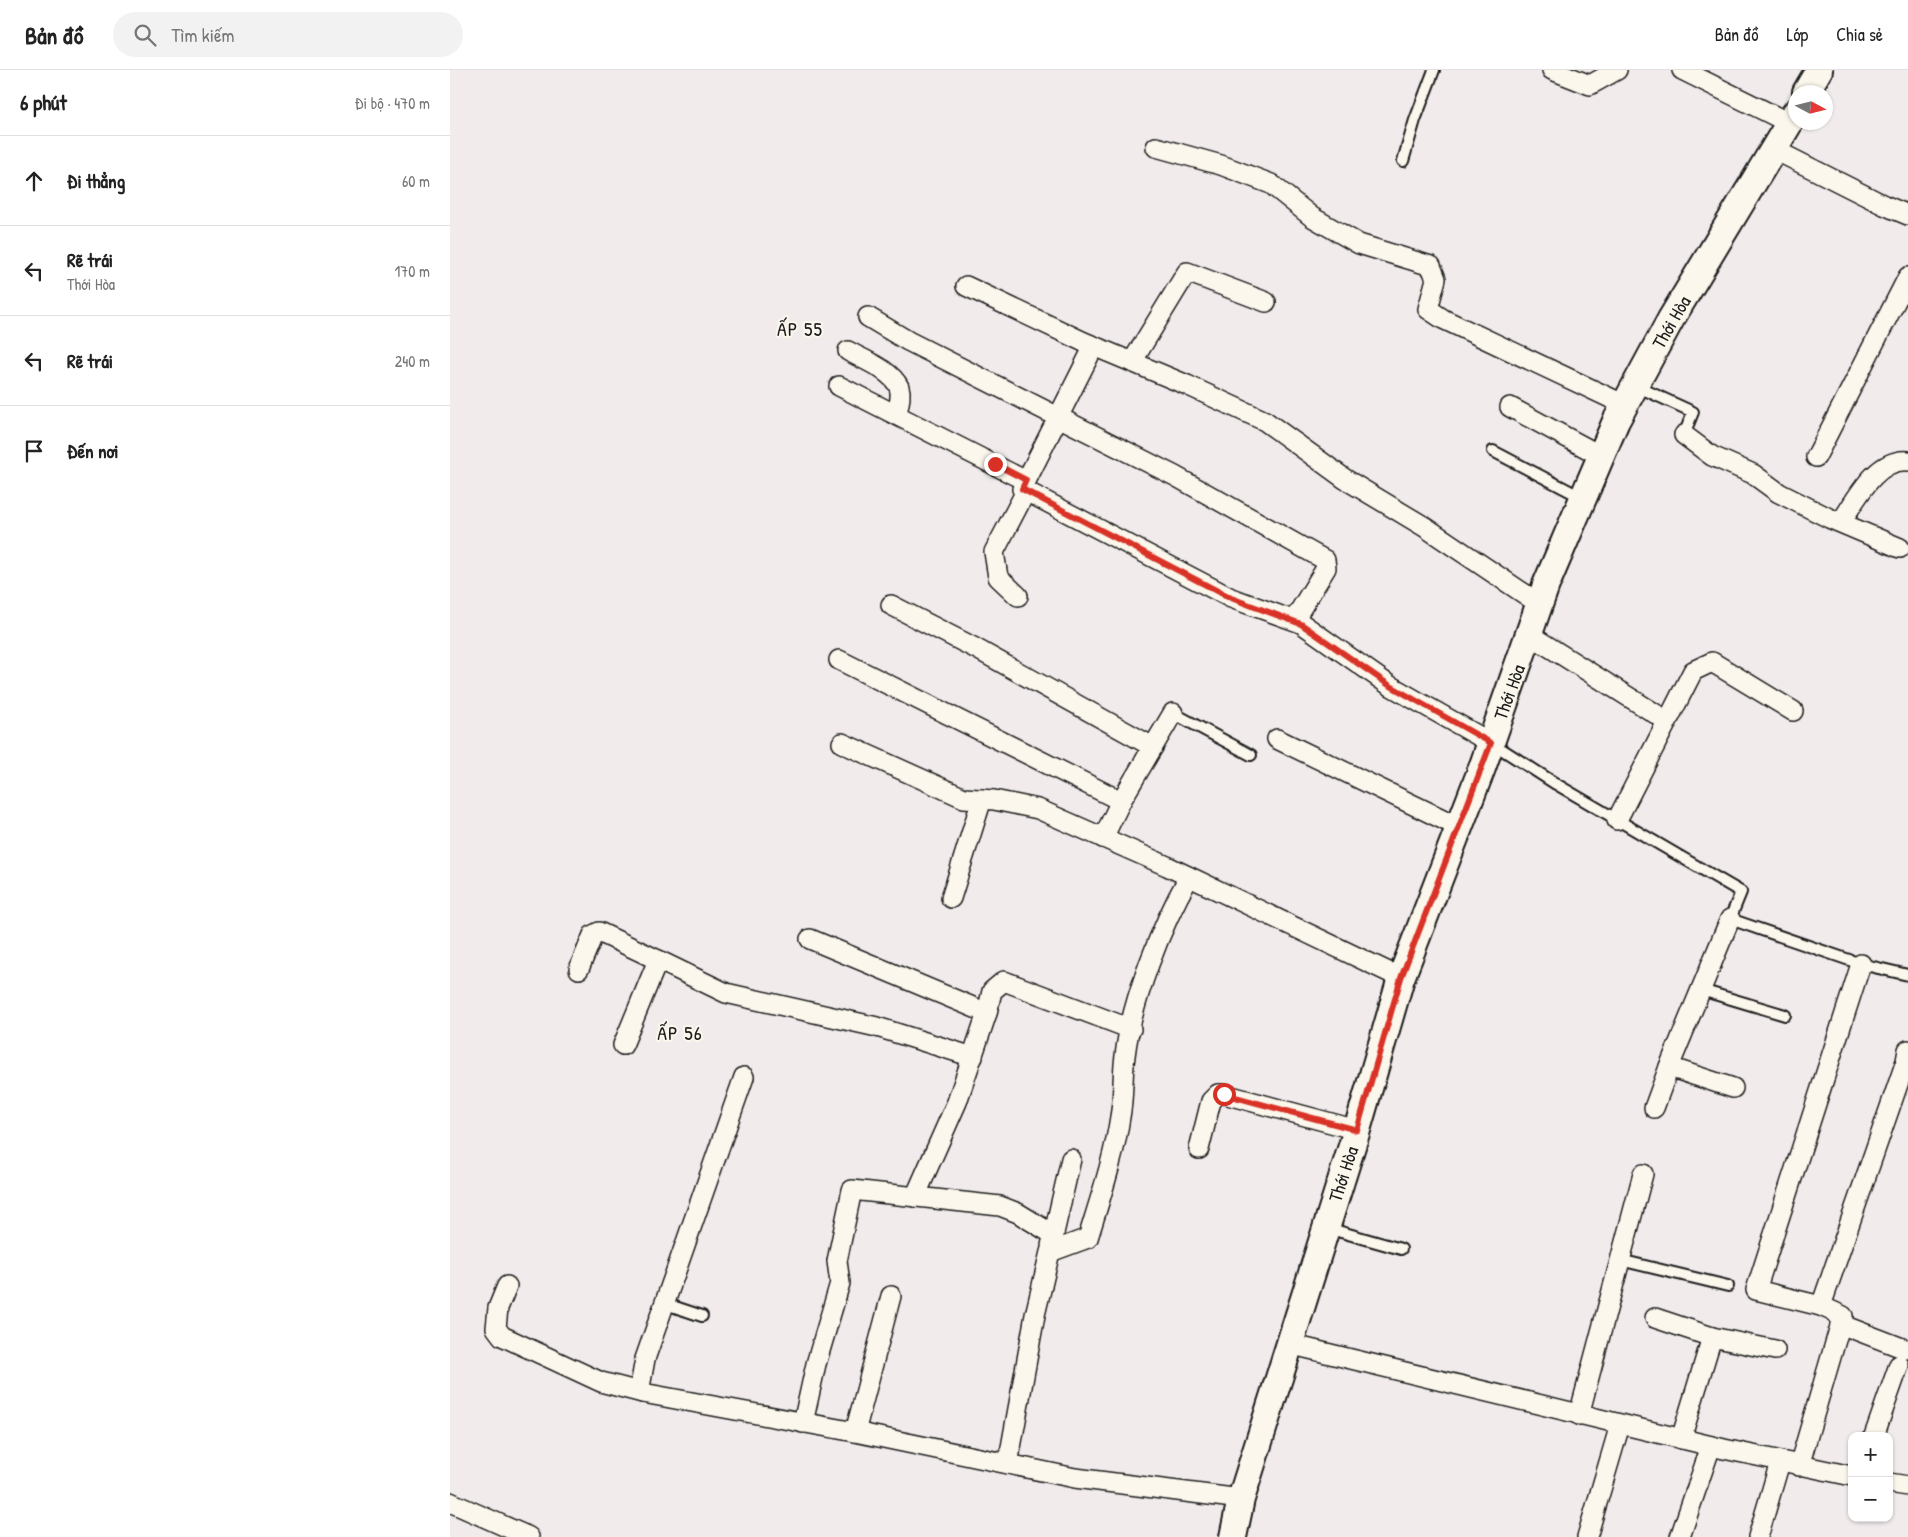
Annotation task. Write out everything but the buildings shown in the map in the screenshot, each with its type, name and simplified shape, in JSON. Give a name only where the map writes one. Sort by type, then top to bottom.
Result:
[{"type":"street","points":[[1552,70],[1590,85],[1617,70]]},
{"type":"street","points":[[1682,70],[1788,116]]},
{"type":"street","points":[[1810,85],[1819,70]]},
{"type":"street","name":"Thới Hòa","points":[[1232,1537],[1241,1499],[1357,1130],[1401,978],[1491,743],[1540,605],[1601,456],[1630,395],[1671,319],[1775,150],[1788,126]]},
{"type":"street","points":[[1156,147],[1221,165],[1271,184],[1312,217],[1359,244],[1431,266],[1436,279],[1428,310],[1443,319],[1630,395]]},
{"type":"street","points":[[1775,150],[1884,205],[1908,215]]},
{"type":"street","points":[[1132,362],[1187,272],[1266,302]]},
{"type":"street","points":[[1816,457],[1908,277]]},
{"type":"street","points":[[966,286],[1094,346],[1265,421],[1345,479],[1425,527],[1540,605]]},
{"type":"street","points":[[868,317],[916,345],[1059,415],[1175,476],[1325,560],[1326,568],[1294,620]]},
{"type":"street","points":[[1018,596],[998,577],[994,552],[1094,346]]},
{"type":"street","points":[[848,351],[892,378],[899,388],[900,399],[896,414]]},
{"type":"street","points":[[838,386],[896,414],[1231,598],[1294,620],[1389,685],[1491,743]]},
{"type":"street","points":[[1510,407],[1601,456]]},
{"type":"street","points":[[1684,435],[1712,456],[1753,474],[1779,493],[1900,548]]},
{"type":"street","points":[[1841,522],[1865,487],[1884,468],[1898,460],[1908,461]]},
{"type":"street","points":[[891,605],[1153,747]]},
{"type":"street","points":[[1530,635],[1667,721]]},
{"type":"street","points":[[839,660],[1121,801]]},
{"type":"street","points":[[1617,820],[1693,671],[1712,662],[1793,711]]},
{"type":"street","points":[[1103,838],[1121,801],[1173,714]]},
{"type":"street","points":[[1277,739],[1459,827]]},
{"type":"street","points":[[842,743],[964,798],[982,799],[1038,809],[1189,877],[1401,978]]},
{"type":"street","points":[[950,898],[982,799]]},
{"type":"street","points":[[803,1423],[816,1364],[840,1283],[837,1261],[852,1190],[1000,1206],[1018,1213],[1052,1243],[1088,1238],[1100,1200],[1120,1117],[1124,1055],[1131,1029],[1152,958],[1172,906],[1189,877]]},
{"type":"street","points":[[1654,1108],[1730,919]]},
{"type":"street","points":[[579,969],[593,935],[599,932],[706,984],[741,997],[877,1027],[973,1056]]},
{"type":"street","points":[[810,939],[987,1013]]},
{"type":"street","points":[[623,1045],[658,960]]},
{"type":"street","points":[[1799,1466],[1842,1316],[1821,1306],[1756,1290],[1861,964]]},
{"type":"street","points":[[915,1197],[936,1153],[973,1056],[992,991],[1004,981],[1131,1029]]},
{"type":"street","points":[[1821,1306],[1906,1061],[1908,1050]]},
{"type":"street","points":[[1669,1067],[1733,1088]]},
{"type":"street","points":[[644,1393],[640,1387],[645,1359],[663,1303],[744,1077]]},
{"type":"street","points":[[1199,1149],[1212,1101],[1218,1094],[1224,1094],[1357,1130]]},
{"type":"street","points":[[1008,1464],[1035,1315],[1071,1159]]},
{"type":"street","points":[[1578,1415],[1643,1174]]},
{"type":"street","points":[[507,1286],[498,1308],[496,1328],[502,1336],[600,1382],[644,1393],[855,1432],[1075,1478],[1241,1499]]},
{"type":"street","points":[[855,1432],[891,1296]]},
{"type":"street","points":[[1655,1318],[1712,1337],[1775,1350]]},
{"type":"street","points":[[1840,1324],[1902,1357],[1875,1432]]},
{"type":"street","points":[[1682,1439],[1712,1337]]},
{"type":"street","points":[[1289,1344],[1620,1425],[1780,1462],[1848,1475]]},
{"type":"street","points":[[1587,1537],[1620,1425]]},
{"type":"street","points":[[1680,1537],[1711,1446]]},
{"type":"street","points":[[1758,1537],[1780,1462]]},
{"type":"street","points":[[1893,1484],[1908,1486]]},
{"type":"street","points":[[450,1502],[529,1537]]},
{"type":"lane","points":[[1403,161],[1415,120],[1434,70]]},
{"type":"lane","points":[[1630,395],[1693,412],[1684,435]]},
{"type":"lane","points":[[1492,451],[1583,498]]},
{"type":"lane","points":[[1173,714],[1250,755]]},
{"type":"lane","points":[[1491,743],[1617,820],[1742,892],[1730,919],[1861,964],[1908,975]]},
{"type":"lane","points":[[1701,990],[1785,1015]]},
{"type":"lane","points":[[1326,1228],[1401,1249]]},
{"type":"lane","points":[[1620,1260],[1728,1286]]},
{"type":"lane","points":[[663,1303],[702,1316]]},
{"type":"district","name":"ẤP 55","points":[[800,329]]},
{"type":"district","name":"ẤP 56","points":[[680,1033]]},
{"type":"route","points":[[995,464],[1026,480],[1022,489],[1071,516],[1231,598],[1294,620],[1389,685],[1491,743],[1401,978],[1357,1130],[1224,1094]]}]
